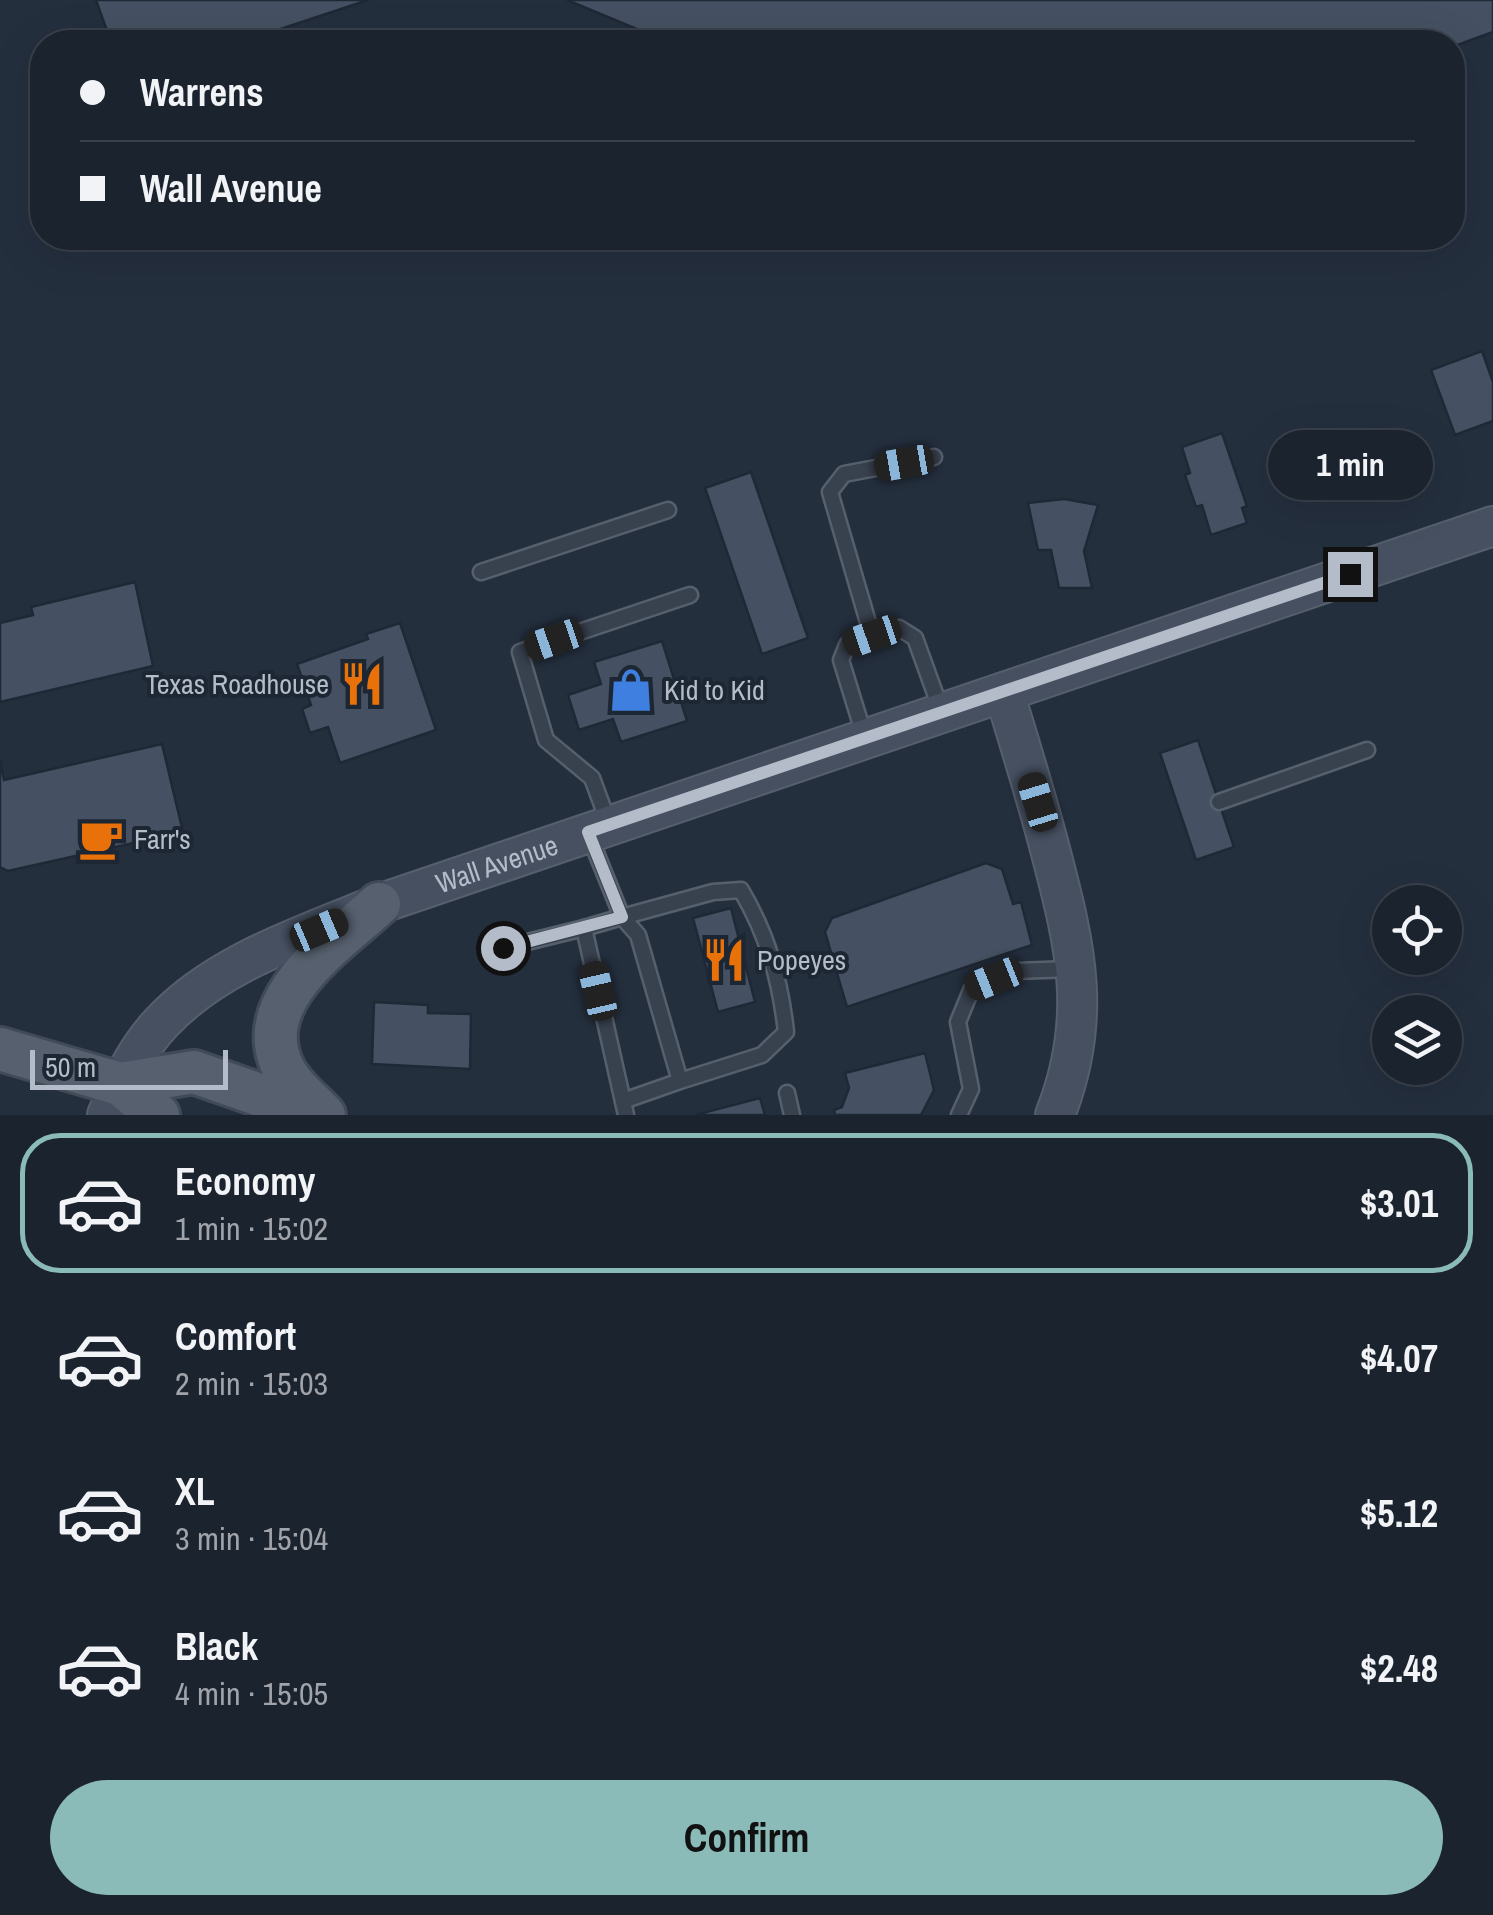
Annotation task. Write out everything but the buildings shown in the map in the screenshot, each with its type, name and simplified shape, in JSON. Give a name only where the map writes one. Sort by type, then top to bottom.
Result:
[{"type":"main road","name":"Wall Avenue","points":[[113,1100],[143,1045],[182,1003],[258,956],[379,904],[1493,526]]},
{"type":"main road","points":[[1004,692],[1064,900],[1077,969],[1075,1038],[1055,1115]]},
{"type":"main road","points":[[324,1115],[290,1080],[282,1066],[276,1024],[286,998],[308,970],[379,904]]},
{"type":"main road","points":[[0,1049],[72,1072],[113,1100],[158,1115]]},
{"type":"main road","points":[[113,1100],[194,1072],[317,1115]]},
{"type":"lane","points":[[872,636],[830,492],[844,474],[934,457]]},
{"type":"lane","points":[[481,572],[668,510]]},
{"type":"lane","points":[[680,1081],[638,935],[622,917],[599,829],[592,778],[546,740],[520,652],[690,594]]},
{"type":"lane","points":[[866,738],[841,660],[846,645],[872,636],[900,628],[916,638],[942,712]]},
{"type":"lane","points":[[1218,802],[1366,750]]},
{"type":"lane","points":[[503,948],[713,892],[742,890],[761,924],[780,981],[786,1032],[762,1055],[680,1081],[624,1108],[584,928]]},
{"type":"lane","points":[[959,1115],[971,1089],[958,1022],[972,988],[1014,971],[1077,969]]},
{"type":"lane","points":[[786,1094],[792,1115]]},
{"type":"place","name":"Texas Roadhouse","points":[[362,684]]},
{"type":"place","name":"Kid to Kid","points":[[631,690]]},
{"type":"place","name":"Farr's","points":[[101,839]]},
{"type":"place","name":"Popeyes","points":[[724,960]]},
{"type":"route","points":[[503,948],[622,917],[588,832],[1350,574]]}]
